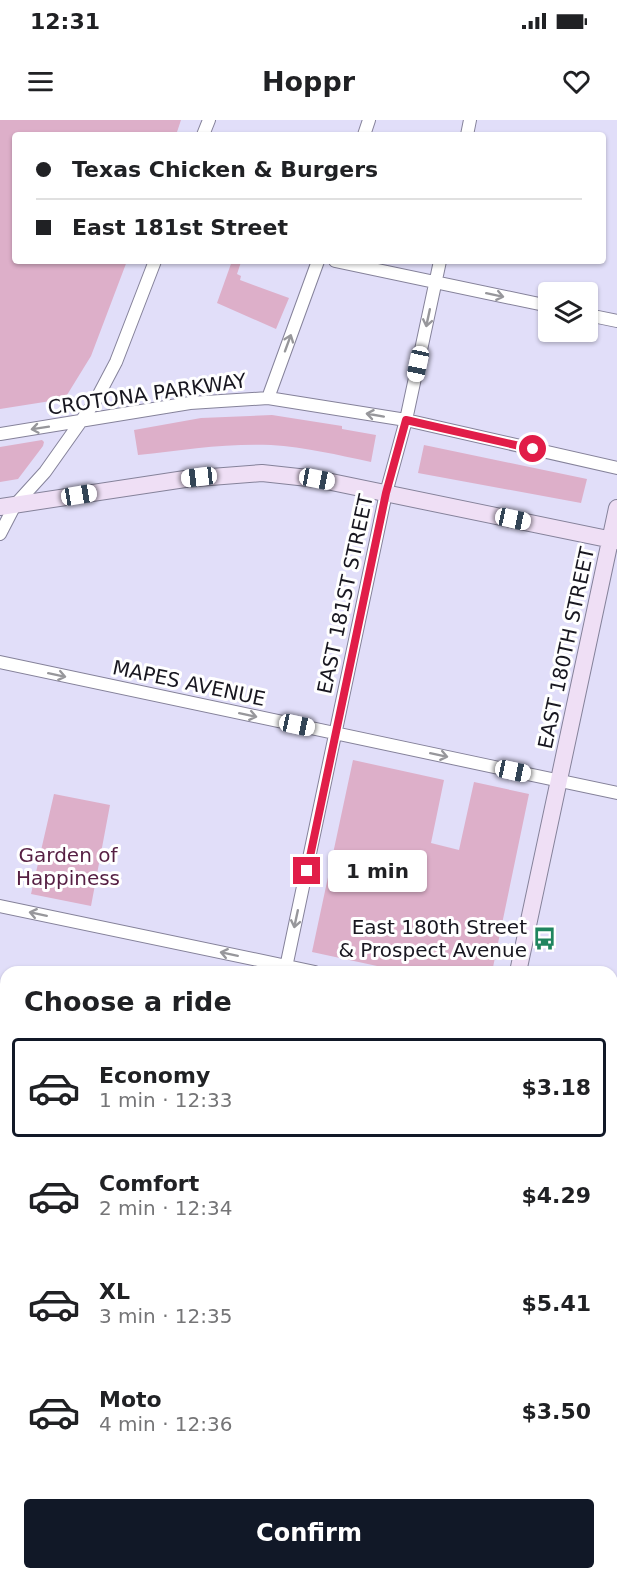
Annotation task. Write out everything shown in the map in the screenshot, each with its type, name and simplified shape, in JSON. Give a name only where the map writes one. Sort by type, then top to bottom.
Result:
[{"type":"main road","points":[[8,506],[185,479],[232,474],[288,475],[614,540]]},
{"type":"main road","name":"EAST 180TH STREET","points":[[519,966],[614,540],[617,508]]},
{"type":"street","points":[[0,534],[8,506],[45,472],[96,400],[116,362],[154,264]]},
{"type":"street","points":[[268,398],[317,264]]},
{"type":"street","points":[[349,264],[538,304]]},
{"type":"street","name":"EAST 181ST STREET","points":[[287,966],[386,493],[406,420],[439,264]]},
{"type":"street","points":[[598,317],[617,321]]},
{"type":"street","name":"CROTONA PARKWAY","points":[[0,434],[190,404],[268,398],[406,420],[617,468]]},
{"type":"street","name":"MAPES AVENUE","points":[[0,662],[617,793]]},
{"type":"street","points":[[0,906],[272,966]]},
{"type":"green space","points":[[0,120],[181,120],[177,132],[12,132],[12,264],[126,264],[91,356],[67,395],[57,400],[0,409]]},
{"type":"green space","points":[[231,264],[240,264],[237,274],[241,276],[240,280],[289,298],[276,329],[217,303]]},
{"type":"green space","points":[[272,415],[342,426],[342,429],[376,435],[371,462],[309,449],[271,445],[221,446],[138,455],[134,430],[201,418]]},
{"type":"green space","points":[[42,440],[43,446],[18,479],[0,482],[0,447]]},
{"type":"green space","points":[[424,445],[587,479],[581,503],[418,473]]},
{"type":"green space","points":[[353,760],[444,780],[431,843],[459,850],[474,782],[529,794],[493,966],[377,966],[312,952]]},
{"type":"green space","name":"Garden of Happiness","points":[[54,794],[110,805],[91,906],[31,894]]},
{"type":"place","name":"East 180th Street & Prospect Avenue","points":[[545,938]]},
{"type":"route","points":[[307,871],[386,493],[406,420],[533,449]]}]
